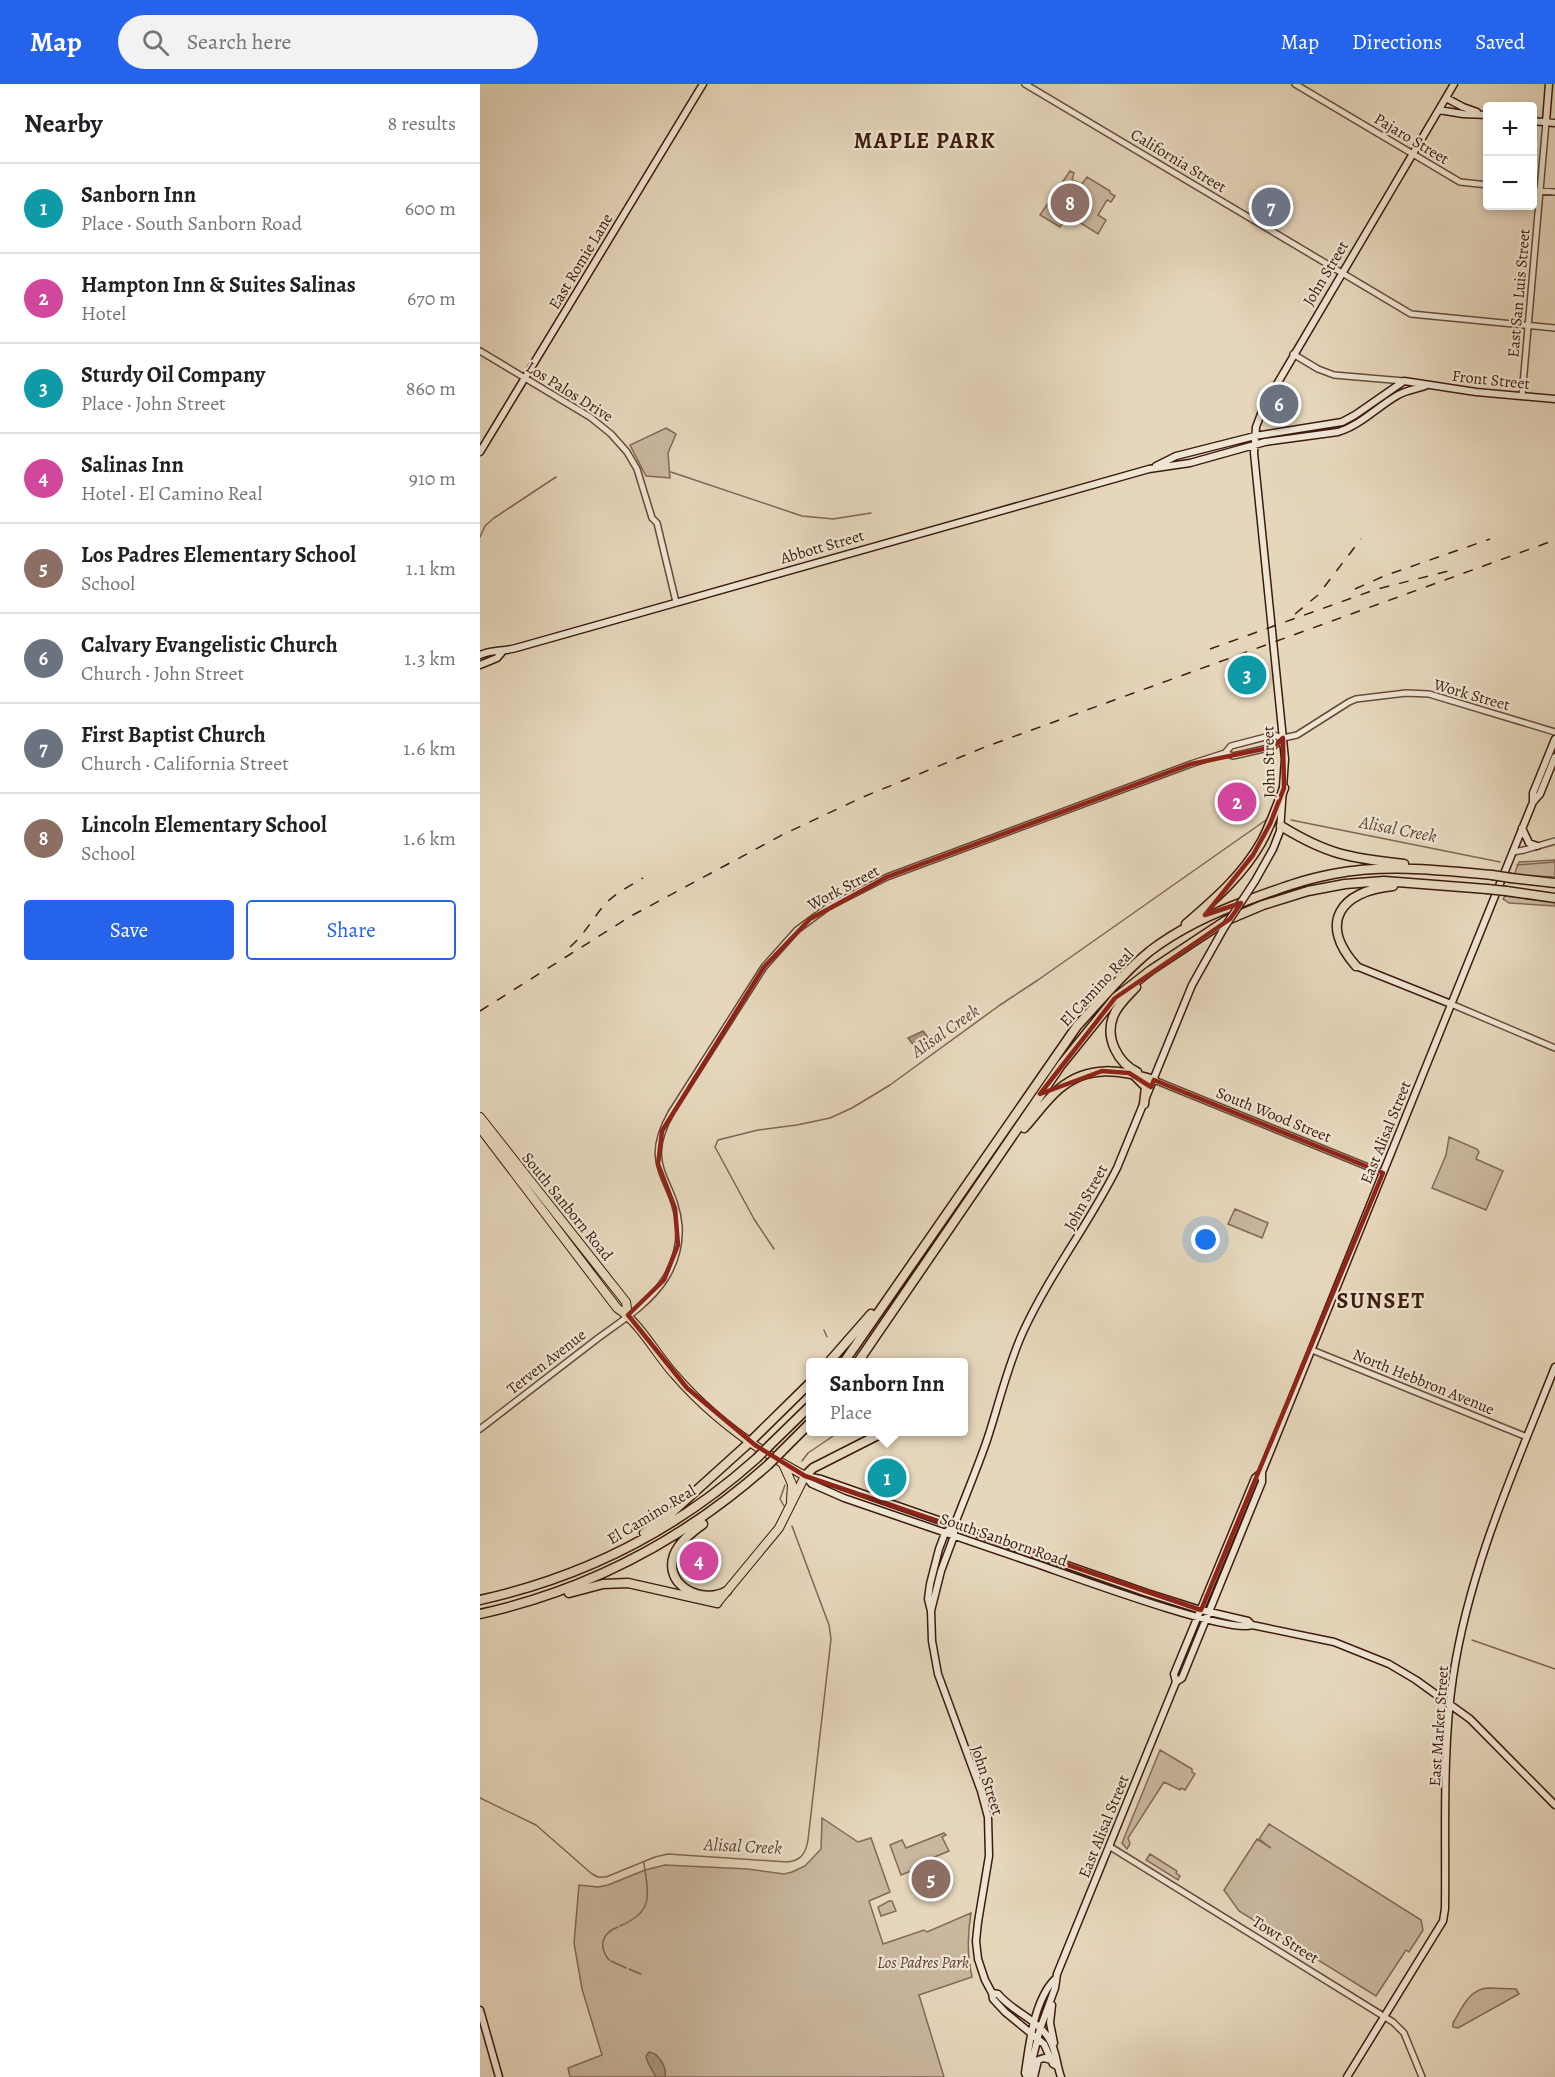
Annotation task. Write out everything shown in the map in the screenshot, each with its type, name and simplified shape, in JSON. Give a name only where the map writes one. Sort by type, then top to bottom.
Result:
[{"type":"highway","points":[[1175,933],[1218,897],[1253,855],[1270,824],[1284,788]]},
{"type":"highway","points":[[1281,826],[1314,845],[1338,855],[1425,868]]},
{"type":"highway","name":"El Camino Real","points":[[847,1358],[1077,1026],[1118,981],[1175,933],[1226,908],[1296,883],[1358,870],[1425,868],[1555,884]]},
{"type":"highway","name":"El Camino Real","points":[[861,1358],[1061,1065],[1115,998],[1150,970],[1225,921],[1285,898],[1326,887],[1400,881],[1555,898]]},
{"type":"highway","points":[[1356,966],[1343,950],[1337,935],[1339,917],[1346,904],[1359,894],[1375,888],[1425,883]]},
{"type":"highway","points":[[1150,970],[1117,1009],[1112,1018],[1111,1039],[1119,1056],[1130,1069],[1154,1080]]},
{"type":"highway","points":[[1004,1150],[1060,1089],[1075,1079],[1102,1071],[1129,1073],[1154,1080]]},
{"type":"highway","points":[[1129,1073],[1145,1086],[1144,1104]]},
{"type":"highway","name":"South Sanborn Road","points":[[480,1117],[627,1303],[628,1315]]},
{"type":"highway","name":"South Sanborn Road","points":[[480,1128],[617,1308],[628,1315],[680,1381],[705,1406],[750,1442],[805,1476]]},
{"type":"highway","points":[[833,1358],[888,1297]]},
{"type":"highway","points":[[580,1570],[659,1523],[750,1442],[806,1387]]},
{"type":"highway","name":"El Camino Real","points":[[480,1600],[580,1570],[631,1546],[681,1517],[726,1485],[806,1410]]},
{"type":"highway","name":"El Camino Real","points":[[480,1614],[530,1601],[585,1582],[637,1558],[687,1528],[734,1495],[806,1428]]},
{"type":"highway","points":[[530,1601],[603,1584],[623,1582],[641,1584],[717,1603],[772,1537],[790,1509],[805,1476],[813,1468],[874,1436]]},
{"type":"highway","points":[[782,1463],[792,1484],[790,1509]]},
{"type":"highway","points":[[727,1591],[720,1595],[710,1596],[688,1591],[675,1578],[672,1564],[675,1553],[683,1542],[734,1495]]},
{"type":"main road","name":"East Romie Lane","points":[[480,452],[703,84]]},
{"type":"main road","name":"John Street","points":[[931,1611],[943,1564],[954,1536],[954,1526],[978,1464],[1004,1380],[1024,1330],[1106,1191],[1192,985],[1273,849],[1281,826],[1284,788],[1283,738],[1255,436],[1261,413],[1293,354],[1454,84]]},
{"type":"main road","name":"East San Luis Street","points":[[1546,122],[1549,84]]},
{"type":"main road","points":[[1446,98],[1483,114]]},
{"type":"main road","points":[[1439,110],[1463,114],[1483,114]]},
{"type":"main road","points":[[1537,121],[1555,123]]},
{"type":"main road","points":[[1404,381],[1415,381],[1425,386]]},
{"type":"main road","name":"Abbott Street","points":[[1149,469],[1176,456],[1255,436],[1342,422],[1404,381]]},
{"type":"main road","name":"Front Street","points":[[1425,386],[1555,399]]},
{"type":"main road","name":"Abbott Street","points":[[480,655],[494,649],[503,651],[1149,469],[1190,463],[1254,444],[1348,429],[1400,393],[1425,386]]},
{"type":"main road","points":[[1308,428],[1309,436]]},
{"type":"main road","name":"Abbott Street","points":[[480,664],[497,658],[503,651]]},
{"type":"main road","name":"East Alisal Street","points":[[1533,802],[1533,793],[1555,739]]},
{"type":"main road","name":"East Alisal Street","points":[[1028,2077],[1040,2029],[1055,1988],[1055,1979],[1176,1682],[1182,1678],[1209,1616],[1262,1482],[1262,1472],[1522,828],[1533,802],[1540,794],[1555,757]]},
{"type":"main road","points":[[1522,828],[1529,843],[1537,846]]},
{"type":"main road","points":[[1356,966],[1451,1004]]},
{"type":"main road","name":"East Market Street","points":[[1347,2077],[1441,1926],[1444,1917],[1449,1702],[1463,1622],[1494,1518],[1555,1367]]},
{"type":"main road","name":"East Alisal Street","points":[[1176,1682],[1174,1674],[1255,1478],[1262,1472]]},
{"type":"main road","name":"South Sanborn Road","points":[[805,1476],[821,1479],[1200,1614]]},
{"type":"main road","name":"South Sanborn Road","points":[[805,1476],[812,1484],[844,1498],[954,1536],[1200,1614]]},
{"type":"main road","points":[[945,1533],[954,1526]]},
{"type":"main road","name":"John Street","points":[[945,1533],[930,1584],[928,1599],[938,1674],[988,1816],[989,1856],[976,1941],[980,1969],[993,1999],[1000,2008],[1038,2038],[1046,2047],[1054,2063]]},
{"type":"main road","points":[[1200,1614],[1248,1621],[1252,1625],[1317,1638],[1362,1653],[1402,1671],[1449,1702],[1476,1725],[1555,1806]]},
{"type":"main road","name":"East Alisal Street","points":[[1028,2077],[1024,2073],[1034,2024],[1048,1986],[1055,1979]]},
{"type":"main road","points":[[1054,2063],[1058,2061],[1050,2019],[1055,1988]]},
{"type":"main road","name":"John Street","points":[[992,1993],[998,1994],[1048,2036],[1054,2049]]},
{"type":"main road","points":[[480,2010],[500,2077]]},
{"type":"main road","points":[[1034,2077],[1038,2060],[1044,2058],[1054,2063],[1061,2077]]},
{"type":"street","name":"California Street","points":[[1025,84],[1413,315],[1555,328]]},
{"type":"street","name":"Pajaro Street","points":[[1295,84],[1462,183],[1483,185]]},
{"type":"street","name":"East San Luis Street","points":[[1522,396],[1546,122]]},
{"type":"street","points":[[1540,190],[1555,192]]},
{"type":"street","name":"Los Palos Drive","points":[[480,351],[598,423],[616,438],[627,452],[640,476],[652,518],[657,523],[676,602]]},
{"type":"street","points":[[1293,354],[1328,373],[1351,378],[1404,381]]},
{"type":"street","name":"Work Street","points":[[628,1315],[664,1280],[672,1266],[678,1245],[679,1232],[675,1208],[658,1164],[659,1141],[666,1122],[764,967],[797,930],[828,907],[887,877],[1225,753],[1232,746],[1273,735],[1283,738],[1297,735],[1350,701],[1406,693],[1429,694],[1555,732]]},
{"type":"street","name":"Work Street","points":[[1225,753],[1233,756],[1273,747],[1283,738]]},
{"type":"street","points":[[1513,852],[1555,840]]},
{"type":"street","points":[[1451,1004],[1555,1048]]},
{"type":"street","name":"South Wood Street","points":[[1154,1080],[1383,1173]]},
{"type":"street","name":"Terven Avenue","points":[[480,1429],[628,1315]]},
{"type":"street","name":"North Hebbron Avenue","points":[[1312,1350],[1527,1437]]},
{"type":"street","name":"Towt Street","points":[[1109,1846],[1385,2017],[1404,2032],[1422,2077]]},
{"type":"highlighted area","points":[[1283,738],[1284,788],[1270,824],[1253,855],[1205,915],[1241,903],[1230,919],[1115,998],[1040,1094],[1102,1071],[1129,1073],[1151,1087],[1154,1080],[1383,1173],[1201,1610],[805,1476],[755,1445],[687,1388],[628,1315],[664,1280],[678,1245],[675,1208],[658,1164],[662,1131],[764,967],[810,919],[887,877],[1191,764],[1273,747]]},
{"type":"green space","points":[[1070,171],[1074,173],[1072,180],[1082,184],[1087,177],[1115,196],[1111,202],[1107,200],[1098,215],[1106,220],[1098,234],[1068,215],[1060,227],[1040,215]]},
{"type":"green space","points":[[666,428],[676,434],[668,453],[670,478],[646,476],[630,445]]},
{"type":"green space","points":[[1555,860],[1555,877],[1514,875],[1519,862]]},
{"type":"green space","points":[[1505,896],[1555,902],[1555,906],[1509,903],[1503,899]]},
{"type":"green space","points":[[1449,1137],[1477,1149],[1479,1152],[1476,1159],[1503,1171],[1486,1210],[1432,1188],[1446,1155]]},
{"type":"green space","points":[[1235,1209],[1268,1223],[1262,1238],[1228,1224]]},
{"type":"green space","points":[[1160,1750],[1192,1769],[1195,1774],[1185,1790],[1164,1782],[1128,1838],[1130,1844],[1127,1849],[1122,1843]]},
{"type":"green space","name":"Los Padres Park","points":[[822,1818],[858,1842],[871,1838],[890,1892],[869,1901],[883,1944],[924,1930],[927,1932],[971,1913],[968,1945],[972,1977],[919,1995],[944,2077],[570,2077],[568,2068],[602,2055],[582,1989],[574,1943],[579,1885],[598,1887],[608,1885],[645,1870],[665,1865],[748,1869],[784,1874],[792,1872],[805,1866],[821,1849]]},
{"type":"green space","points":[[1269,1824],[1421,1920],[1423,1930],[1409,1952],[1406,1950],[1376,1996],[1239,1911],[1224,1890],[1257,1839],[1271,1848],[1259,1839]]},
{"type":"green space","points":[[944,1833],[946,1835],[942,1837],[949,1851],[932,1858],[933,1862],[901,1875],[890,1845],[902,1840],[906,1848]]},
{"type":"green space","points":[[1150,1854],[1177,1871],[1176,1873],[1180,1876],[1178,1880],[1146,1860]]},
{"type":"green space","points":[[892,1901],[896,1911],[881,1916],[878,1907]]},
{"type":"green space","points":[[1481,1989],[1516,1989],[1519,1994],[1458,2028],[1453,2027],[1453,2023],[1467,2000]]},
{"type":"shaded area","points":[[923,1031],[930,1040],[915,1047],[908,1038]]},
{"type":"shaded area","points":[[649,2052],[656,2055],[662,2062],[665,2077],[656,2077],[646,2058]]},
{"type":"waterway","points":[[671,472],[802,516],[833,519],[871,513]]},
{"type":"waterway","points":[[480,537],[485,526],[494,518],[556,477]]},
{"type":"waterway","name":"Alisal Creek","points":[[774,1249],[754,1219],[715,1147],[718,1140],[758,1130],[830,1118],[852,1108],[890,1085],[1000,1005],[1266,820]]},
{"type":"waterway","name":"Alisal Creek","points":[[1291,820],[1500,862]]},
{"type":"waterway","name":"Alisal Creek","points":[[1517,865],[1555,862]]},
{"type":"waterway","name":"Alisal Creek","points":[[824,1330],[827,1337]]},
{"type":"waterway","name":"Alisal Creek","points":[[802,1461],[808,1453],[833,1436]]},
{"type":"waterway","name":"Alisal Creek","points":[[784,1506],[780,1499],[785,1485]]},
{"type":"waterway","name":"Alisal Creek","points":[[480,1798],[536,1825],[598,1877],[606,1877],[668,1854],[787,1862],[799,1858],[806,1849],[808,1840],[831,1639],[829,1625],[792,1526]]},
{"type":"waterway","points":[[1472,1640],[1555,1669]]},
{"type":"waterway","points":[[620,1926],[639,1914],[647,1901],[644,1863]]},
{"type":"waterway","points":[[609,1960],[604,1950],[603,1940],[608,1933],[618,1927]]},
{"type":"waterway","points":[[611,1961],[626,1968]]},
{"type":"waterway","points":[[629,1969],[641,1974]]},
{"type":"railway","points":[[1295,614],[1318,595],[1361,539]]},
{"type":"railway","points":[[1355,589],[1384,576],[1490,539]]},
{"type":"railway","points":[[480,1011],[631,916],[784,834],[863,797],[985,747],[1555,540]]},
{"type":"railway","points":[[1210,649],[1374,590],[1452,570]]},
{"type":"railway","points":[[570,947],[607,902],[643,878]]},
{"type":"place","name":"Lincoln Elementary School","points":[[1070,203]]},
{"type":"place","name":"First Baptist Church","points":[[1271,207]]},
{"type":"place","name":"Calvary Evangelistic Church","points":[[1279,404]]},
{"type":"place","name":"Sturdy Oil Company","points":[[1247,675]]},
{"type":"place","name":"Hampton Inn & Suites Salinas","points":[[1237,802]]},
{"type":"place","name":"Sanborn Inn","points":[[887,1478]]},
{"type":"place","name":"Salinas Inn","points":[[699,1561]]},
{"type":"place","name":"Los Padres Elementary School","points":[[931,1879]]},
{"type":"district","name":"MAPLE PARK","points":[[925,140]]},
{"type":"district","name":"SUNSET","points":[[1381,1300]]}]
